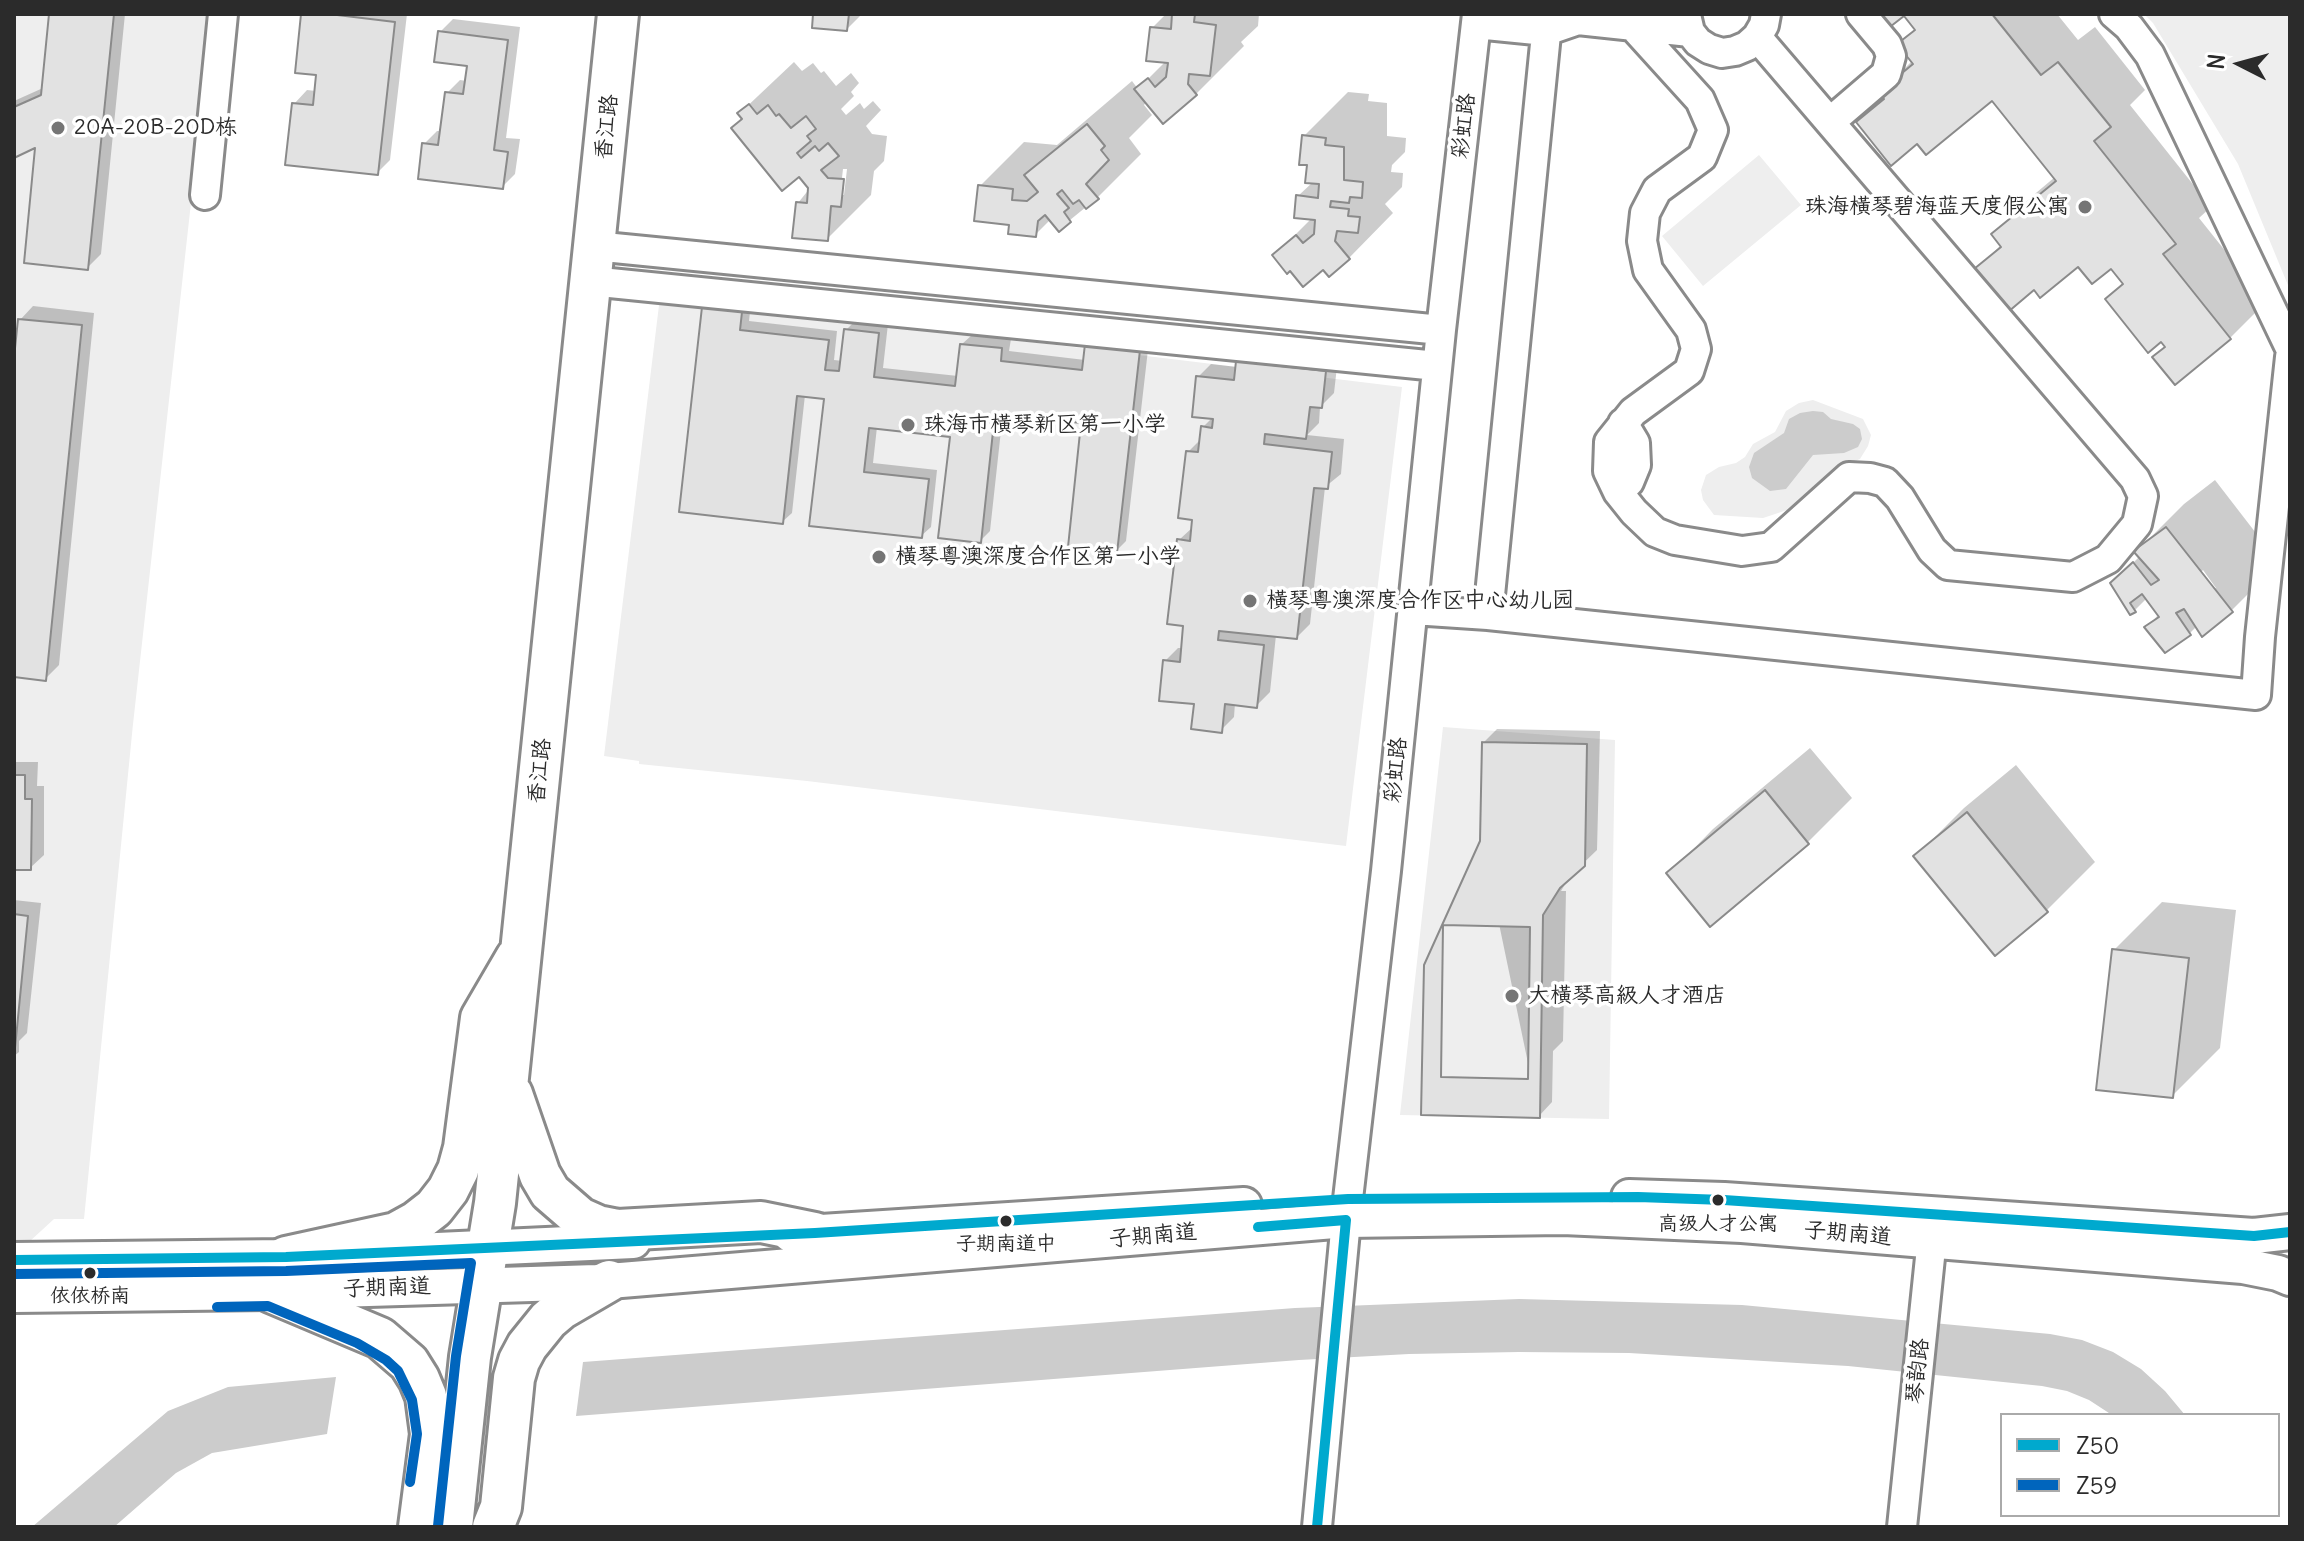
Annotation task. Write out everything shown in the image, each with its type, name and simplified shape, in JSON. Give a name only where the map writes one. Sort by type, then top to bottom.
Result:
[{"type":"main road","name":"香江路","points":[[452,1527],[470,1357],[485,1267],[508,1082],[618,14]]},
{"type":"main road","points":[[278,1274],[396,1233],[434,1208],[448,1190],[464,1148],[481,1018],[522,947]]},
{"type":"main road","points":[[508,1082],[540,1175],[550,1192],[580,1218],[618,1230],[761,1222],[815,1233]]},
{"type":"main road","points":[[278,1274],[380,1338],[409,1363],[419,1379],[426,1396],[431,1434],[419,1527]]},
{"type":"main road","points":[[493,1527],[501,1507],[514,1378],[519,1361],[548,1320],[609,1281]]},
{"type":"street","points":[[205,195],[223,14]]},
{"type":"street","points":[[1830,122],[1886,74],[1891,56],[1887,45],[1861,14]]},
{"type":"street","points":[[2114,14],[2129,27],[2150,55],[2290,348]]},
{"type":"street","points":[[1477,19],[1547,22],[1632,20],[1688,23],[1698,42],[1722,53],[1747,46],[1761,26],[1830,122],[2135,479],[2143,496],[2137,524],[2108,559],[2073,577],[1948,565],[1932,550],[1900,498],[1885,482],[1870,478],[1849,477],[1771,547],[1742,551],[1675,540],[1655,532],[1618,492],[1608,471],[1609,442],[1633,412],[1689,371],[1696,349],[1691,330],[1648,270],[1642,241],[1645,213],[1657,190],[1702,157],[1713,130],[1700,100],[1632,20]]},
{"type":"street","name":"彩虹路","points":[[1317,1527],[1347,1209],[1477,19]]},
{"type":"street","points":[[1488,615],[1547,22]]},
{"type":"street","points":[[592,264],[1441,330]]},
{"type":"street","points":[[592,264],[1437,366]]},
{"type":"street","points":[[1413,610],[1488,615],[2256,695],[2290,357]]},
{"type":"street","name":"子期南道","points":[[485,1267],[609,1281],[1347,1209]]},
{"type":"street","name":"子期南道","points":[[14,1295],[278,1274],[485,1267],[815,1233],[1347,1209],[1742,1225],[2254,1236],[2290,1232]]},
{"type":"street","name":"子期南道","points":[[1933,1228],[2243,1266],[2290,1278]]},
{"type":"street","name":"琴韵路","points":[[1902,1527],[1933,1228]]},
{"type":"street","name":"子期南道","points":[[14,1260],[278,1274]]},
{"type":"shaded area","points":[[14,14],[212,14],[133,724],[84,1219],[54,1219],[29,1242],[14,1242]]},
{"type":"shaded area","points":[[2144,14],[2290,14],[2290,290],[2238,164],[2153,23]]},
{"type":"shaded area","points":[[1759,155],[1801,205],[1703,286],[1662,236]]},
{"type":"shaded area","name":"横琴粤澳深度合作区第一小学","points":[[660,297],[1402,387],[1346,846],[807,781],[639,764],[639,761],[604,756]]},
{"type":"shaded area","points":[[1813,400],[1863,419],[1871,435],[1860,459],[1835,469],[1790,509],[1763,518],[1714,515],[1703,500],[1701,490],[1706,475],[1745,457],[1753,444],[1775,432],[1786,411],[1799,403]]},
{"type":"shaded area","points":[[1813,411],[1823,412],[1831,419],[1853,424],[1860,429],[1862,439],[1858,447],[1844,453],[1813,455],[1786,489],[1770,491],[1752,478],[1749,467],[1754,453],[1784,433],[1789,419]]},
{"type":"shaded area","name":"大橫琴高級人才酒店","points":[[1443,727],[1615,740],[1609,1119],[1400,1115]]},
{"type":"shaded area","points":[[1519,1299],[1742,1305],[2050,1334],[2082,1340],[2113,1352],[2141,1369],[2183,1413],[2109,1413],[2067,1391],[2042,1386],[1848,1366],[1629,1353],[1519,1352],[1299,1360],[576,1416],[583,1362],[1295,1308]]},
{"type":"shaded area","points":[[336,1377],[327,1434],[212,1453],[176,1473],[114,1527],[32,1527],[168,1411],[228,1387]]},
{"type":"building","name":"20A-20B-20D栋","points":[[49,14],[114,14],[88,270],[24,263],[35,148],[14,158],[14,107],[41,95]]},
{"type":"building","points":[[301,14],[395,22],[378,175],[285,165],[292,103],[313,105],[316,75],[295,73]]},
{"type":"building","points":[[813,14],[849,14],[847,31],[812,28]]},
{"type":"building","points":[[1172,14],[1195,14],[1194,22],[1216,25],[1210,76],[1189,74],[1188,84],[1197,95],[1163,124],[1134,89],[1148,78],[1155,87],[1166,77],[1168,63],[1146,61],[1150,27],[1171,29]]},
{"type":"building","name":"珠海横琴碧海蓝天度假公寓","points":[[1873,14],[1992,14],[2041,75],[2058,62],[2111,127],[2094,141],[2176,244],[2163,254],[2231,339],[2175,385],[2152,357],[2165,347],[2161,342],[2148,353],[2105,299],[2123,284],[2111,269],[2092,284],[2078,267],[2040,298],[2034,290],[2008,312],[1974,269],[2001,247],[1991,234],[2056,181],[1992,101],[1926,155],[1917,144],[1891,166],[1856,122],[1884,99],[1879,92],[1913,64],[1897,44],[1915,30],[1904,16],[1886,30]]},
{"type":"building","points":[[438,31],[508,40],[494,150],[508,152],[503,189],[418,179],[422,143],[438,145],[445,92],[463,94],[467,66],[434,62]]},
{"type":"building","points":[[749,104],[757,114],[768,105],[791,128],[806,116],[816,129],[807,136],[811,141],[797,153],[801,158],[815,146],[819,151],[828,143],[839,156],[821,170],[828,178],[844,179],[841,207],[831,206],[828,241],[792,238],[796,202],[807,203],[808,188],[799,177],[782,191],[731,128],[742,119],[737,113]]},
{"type":"building","points":[[1087,124],[1105,146],[1101,150],[1109,160],[1086,184],[1099,199],[1086,209],[1079,200],[1073,204],[1062,190],[1057,194],[1069,208],[1064,212],[1071,222],[1059,232],[1045,215],[1038,221],[1036,237],[1008,234],[1009,225],[974,221],[978,185],[1013,189],[1012,200],[1027,201],[1038,192],[1024,175]]},
{"type":"building","points":[[1302,135],[1326,138],[1325,145],[1344,147],[1344,180],[1363,182],[1362,198],[1350,197],[1349,203],[1331,201],[1330,207],[1349,209],[1348,216],[1360,217],[1358,233],[1337,231],[1335,241],[1350,259],[1329,277],[1323,270],[1303,287],[1290,271],[1287,274],[1272,255],[1296,235],[1303,243],[1314,234],[1315,220],[1294,218],[1296,195],[1318,198],[1319,184],[1305,183],[1307,165],[1299,165]]},
{"type":"building","name":"珠海市横琴新区第一小学","points":[[703,298],[743,303],[740,330],[829,340],[825,370],[839,371],[844,329],[879,333],[874,377],[955,386],[960,344],[1002,348],[1001,361],[1082,370],[1085,344],[1140,350],[1117,553],[1068,547],[1081,423],[995,413],[981,543],[938,538],[950,437],[869,428],[864,472],[929,479],[922,538],[809,526],[824,399],[797,396],[783,524],[679,512]]},
{"type":"building","points":[[18,319],[82,325],[46,681],[14,677],[14,358]]},
{"type":"building","points":[[1236,361],[1326,371],[1322,408],[1310,407],[1306,439],[1265,434],[1264,444],[1332,452],[1328,489],[1314,488],[1297,639],[1219,631],[1218,640],[1264,645],[1257,708],[1225,704],[1222,733],[1191,729],[1194,704],[1159,701],[1163,660],[1180,662],[1183,626],[1167,624],[1177,539],[1190,541],[1192,520],[1178,518],[1186,451],[1198,452],[1201,426],[1212,428],[1213,419],[1192,417],[1196,376],[1234,380]]},
{"type":"building","points":[[2166,527],[2233,612],[2202,637],[2184,609],[2176,613],[2191,635],[2165,653],[2144,627],[2159,617],[2142,594],[2130,603],[2136,612],[2130,615],[2110,583],[2133,562],[2151,585],[2159,580],[2133,551]]},
{"type":"building","points":[[1482,742],[1587,744],[1585,866],[1560,888],[1543,915],[1540,1118],[1421,1115],[1424,965],[1480,841]]},
{"type":"building","points":[[14,775],[25,775],[25,799],[32,799],[31,870],[14,870]]},
{"type":"building","points":[[1765,790],[1809,844],[1710,927],[1666,873]]},
{"type":"building","points":[[1967,812],[2048,912],[1995,956],[1913,856]]},
{"type":"building","points":[[14,914],[28,916],[15,1048],[14,1048]]},
{"type":"building","points":[[1443,925],[1530,927],[1528,1079],[1441,1077]]},
{"type":"building","points":[[2112,949],[2189,958],[2173,1098],[2096,1090]]},
{"type":"transit line","name":"Z50","points":[[14,1260],[286,1257],[815,1233],[1348,1199],[1638,1197],[1724,1200],[2254,1236],[2290,1232]]},
{"type":"transit line","name":"Z50","points":[[1258,1227],[1346,1220],[1317,1527]]},
{"type":"transit line","name":"Z59","points":[[14,1274],[286,1271],[471,1263],[456,1356],[438,1526]]},
{"type":"transit line","name":"Z59","points":[[217,1307],[268,1306],[357,1343],[386,1360],[398,1371],[412,1400],[417,1434],[410,1482]]},
{"type":"place","name":"20A-20B-20D栋","points":[[58,128]]},
{"type":"place","name":"珠海横琴碧海蓝天度假公寓","points":[[2085,207]]},
{"type":"place","name":"珠海市横琴新区第一小学","points":[[908,425]]},
{"type":"place","name":"横琴粤澳深度合作区第一小学","points":[[879,557]]},
{"type":"place","name":"横琴粤澳深度合作区中心幼儿园","points":[[1250,601]]},
{"type":"place","name":"大橫琴高級人才酒店","points":[[1512,996]]},
{"type":"place","name":"高级人才公寓","points":[[1718,1200]]},
{"type":"place","name":"子期南道中","points":[[1006,1221]]},
{"type":"place","name":"依依桥南","points":[[90,1273]]}]
